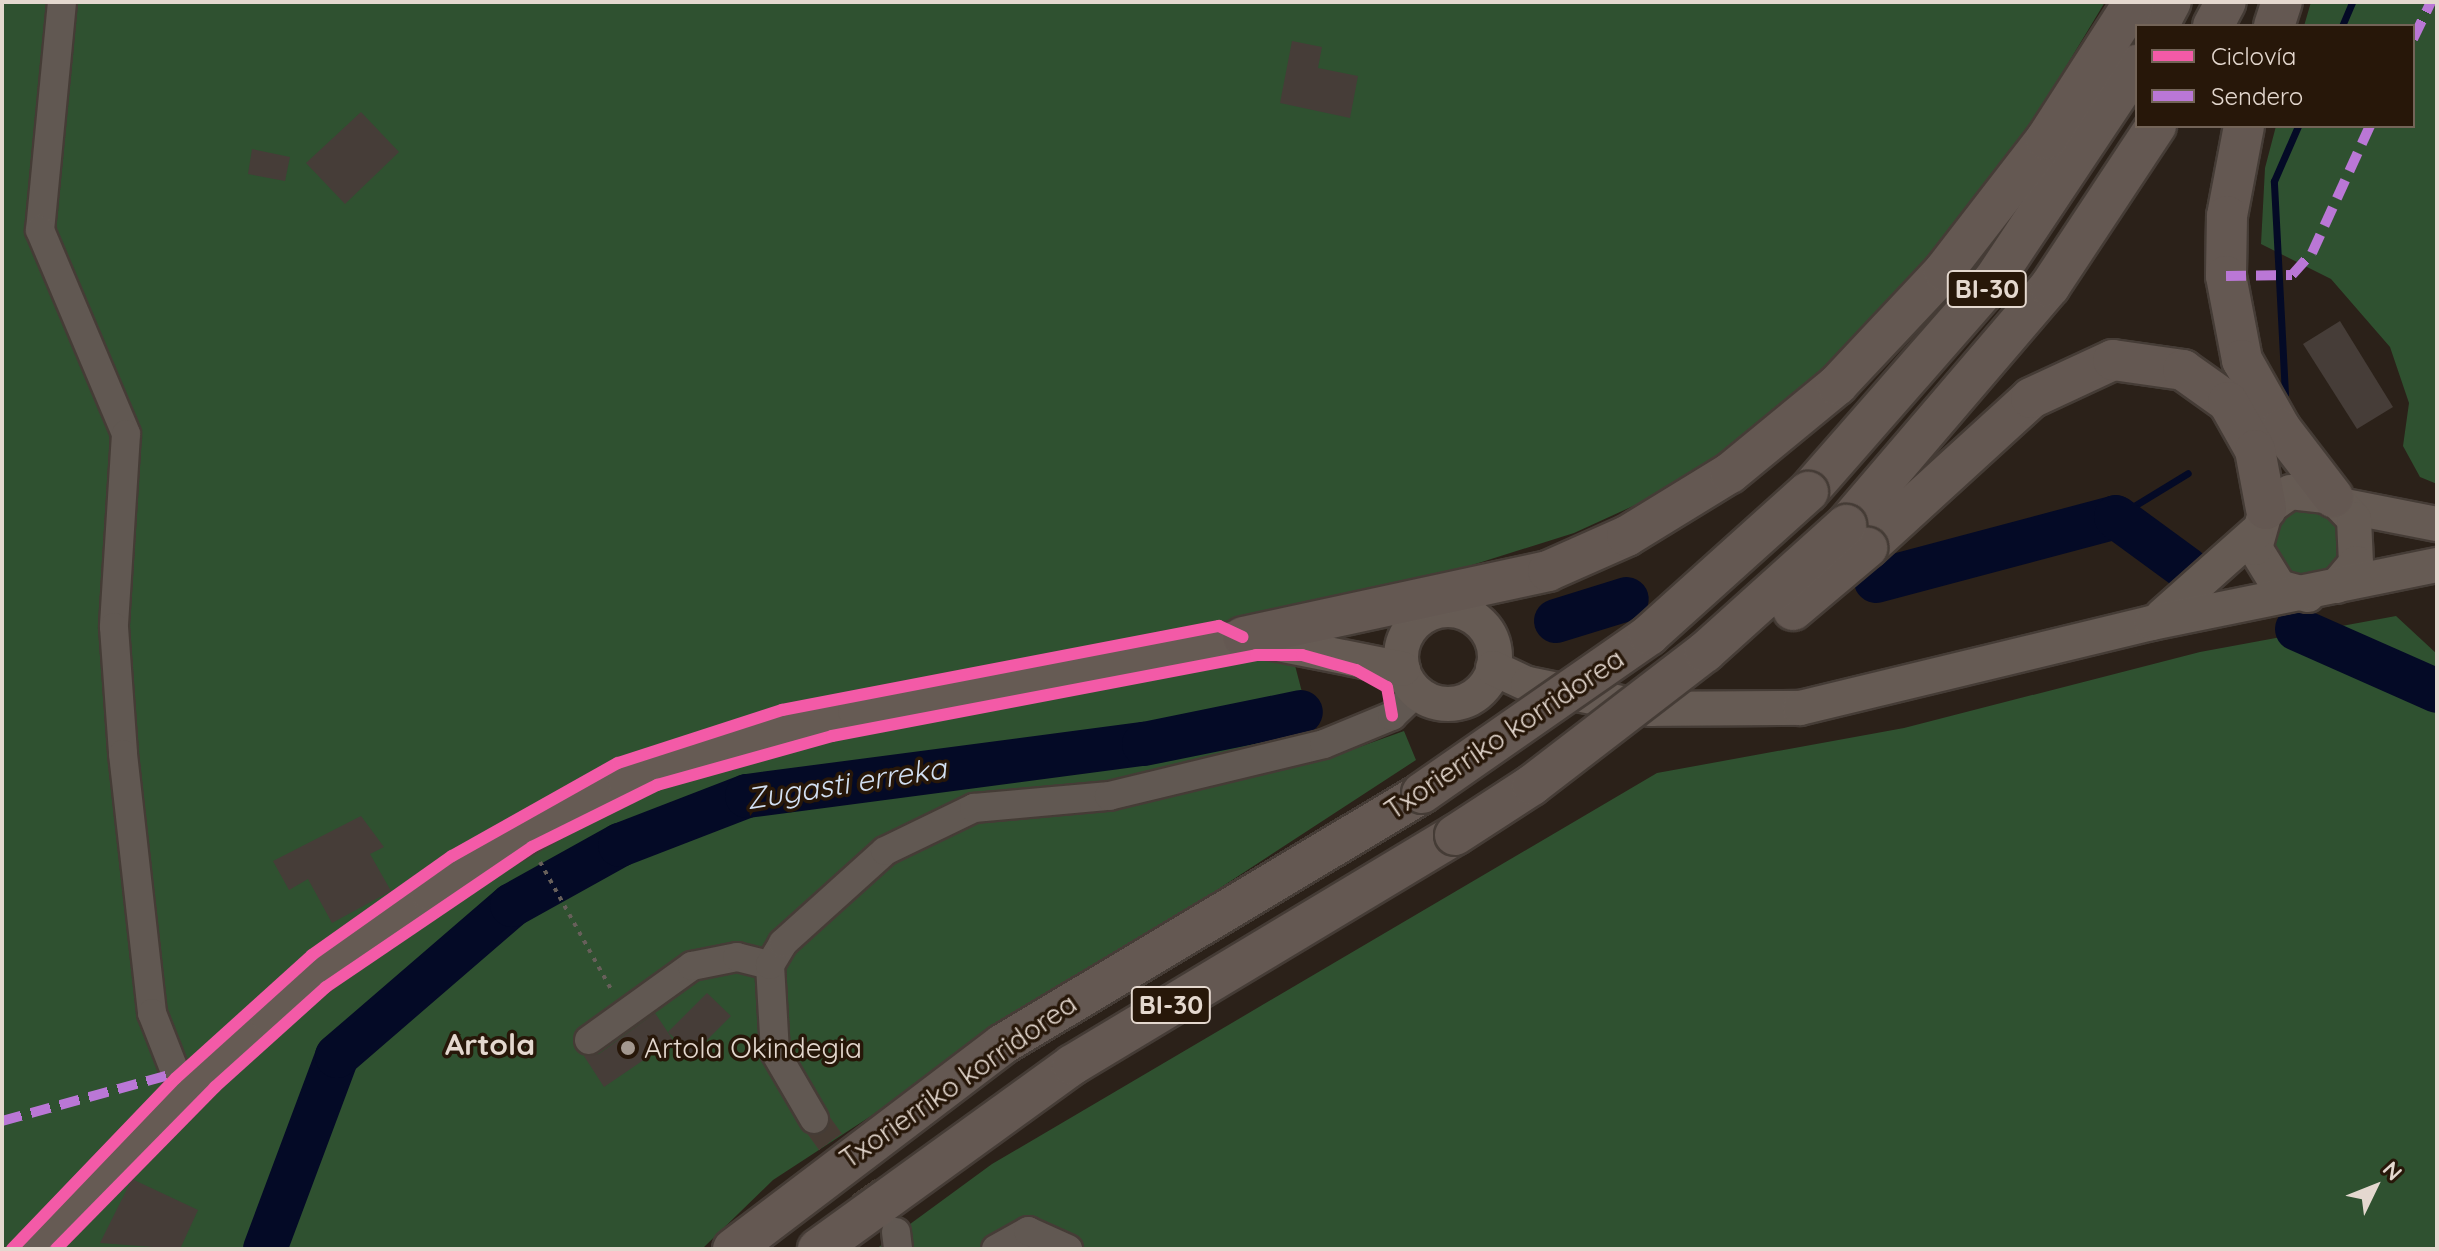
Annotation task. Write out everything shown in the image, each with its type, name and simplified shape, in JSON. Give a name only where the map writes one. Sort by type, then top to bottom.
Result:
[{"type":"highway","points":[[1473,618],[1548,571],[1683,504],[1837,385],[1998,205],[2134,2]]},
{"type":"highway","points":[[2159,24],[2171,2]]},
{"type":"highway","points":[[2214,24],[2226,2]]},
{"type":"highway","points":[[2275,24],[2282,2]]},
{"type":"highway","name":"Txorierriko korridorea","points":[[733,1249],[1003,1044],[1422,793],[1649,635],[1808,492],[1993,281],[2135,68]]},
{"type":"highway","name":"BI-30","points":[[1857,536],[2003,347],[2155,128]]},
{"type":"highway","points":[[2244,128],[2227,216],[2226,276],[2242,360],[2281,429],[2339,502]]},
{"type":"highway","points":[[1857,536],[2031,398],[2113,360],[2183,370],[2228,402],[2255,450],[2260,521]]},
{"type":"highway","name":"Txorierriko korridorea","points":[[818,1249],[1050,1080],[1455,835],[1532,785],[1597,757],[1706,682],[1857,536]]},
{"type":"highway","points":[[1243,637],[1548,571]]},
{"type":"main road","points":[[2152,623],[2197,592],[2290,492],[2437,524]]},
{"type":"main road","points":[[2322,590],[2359,548],[2339,502]]},
{"type":"main road","points":[[2260,521],[2267,576],[2322,590]]},
{"type":"main road","points":[[1493,668],[1604,702],[1760,712],[1913,685],[2152,623],[2437,565]]},
{"type":"main road","points":[[34,1249],[193,1083],[428,893],[625,780],[855,711],[1243,637],[1462,702],[1493,668],[1491,640],[1473,618],[1447,610],[1411,627],[1304,625]]},
{"type":"main road","points":[[1408,688],[1411,627]]},
{"type":"street","points":[[62,2],[40,230],[126,434],[114,627],[123,754],[152,1013],[193,1083]]},
{"type":"street","points":[[814,1119],[775,1052],[770,965],[783,943],[860,870],[935,821],[1011,800],[1109,796],[1192,779],[1324,744],[1408,688]]},
{"type":"street","points":[[589,1040],[692,966],[737,957],[770,965]]},
{"type":"street","points":[[996,1249],[1028,1231],[1068,1249]]},
{"type":"path","points":[[538,858],[626,1011]]},
{"type":"green space","points":[[2,2],[2105,2],[2035,118],[1942,248],[1852,349],[1759,431],[1666,491],[1574,533],[1450,572],[1280,608],[1320,761],[1404,731],[1416,760],[773,1180],[702,1249],[2,1249]]},
{"type":"green space","points":[[2311,2],[2437,2],[2437,484],[2420,477],[2403,446],[2409,403],[2390,347],[2331,279],[2261,244],[2265,168],[2275,128],[2415,128],[2415,24],[2305,24]]},
{"type":"green space","points":[[2307,506],[2327,512],[2337,522],[2343,542],[2337,562],[2327,572],[2307,578],[2287,572],[2277,562],[2271,542],[2277,522],[2287,512]]},
{"type":"green space","points":[[2396,616],[2437,654],[2437,1249],[876,1249],[992,1164],[1657,773],[1904,728],[2200,652]]},
{"type":"building","points":[[1292,41],[1322,47],[1318,68],[1358,76],[1350,118],[1280,103]]},
{"type":"building","points":[[361,112],[399,152],[345,204],[306,163]]},
{"type":"building","points":[[252,149],[290,157],[285,181],[248,174]]},
{"type":"building","points":[[2340,321],[2393,407],[2357,429],[2303,344]]},
{"type":"building","points":[[361,816],[384,847],[370,854],[391,891],[332,923],[308,879],[289,890],[273,861]]},
{"type":"building","points":[[707,993],[731,1016],[692,1055],[668,1032]]},
{"type":"building","name":"Artola Okindegia","points":[[655,1013],[673,1040],[604,1087],[584,1056],[599,1054]]},
{"type":"building","points":[[132,1179],[198,1210],[180,1249],[100,1243]]},
{"type":"waterway","points":[[2343,24],[2352,2]]},
{"type":"waterway","points":[[2285,394],[2274,181],[2297,128]]},
{"type":"waterway","points":[[2116,517],[2188,473]]},
{"type":"waterway","points":[[1876,581],[2116,517],[2187,569]]},
{"type":"waterway","points":[[1556,621],[1627,599]]},
{"type":"waterway","points":[[2297,629],[2437,691]]},
{"type":"waterway","name":"Zugasti erreka","points":[[265,1249],[337,1056],[512,905],[620,845],[747,796],[1144,744],[1301,712]]},
{"type":"tunnel","points":[[814,1119],[886,1219]]},
{"type":"marked path","points":[[2415,35],[2431,2]]},
{"type":"marked path","points":[[2226,276],[2292,275],[2312,253],[2369,128]]},
{"type":"marked path","points":[[2,1121],[173,1074]]},
{"type":"cycle path","points":[[12,1249],[176,1078],[312,955],[452,856],[618,763],[782,710],[1219,626],[1243,637]]},
{"type":"cycle path","points":[[56,1249],[215,1087],[326,987],[532,847],[657,785],[832,736],[1256,655],[1302,655],[1356,670],[1387,687],[1392,716]]},
{"type":"place","name":"Artola Okindegia","points":[[628,1048]]},
{"type":"district","name":"Artola","points":[[490,1044]]}]
